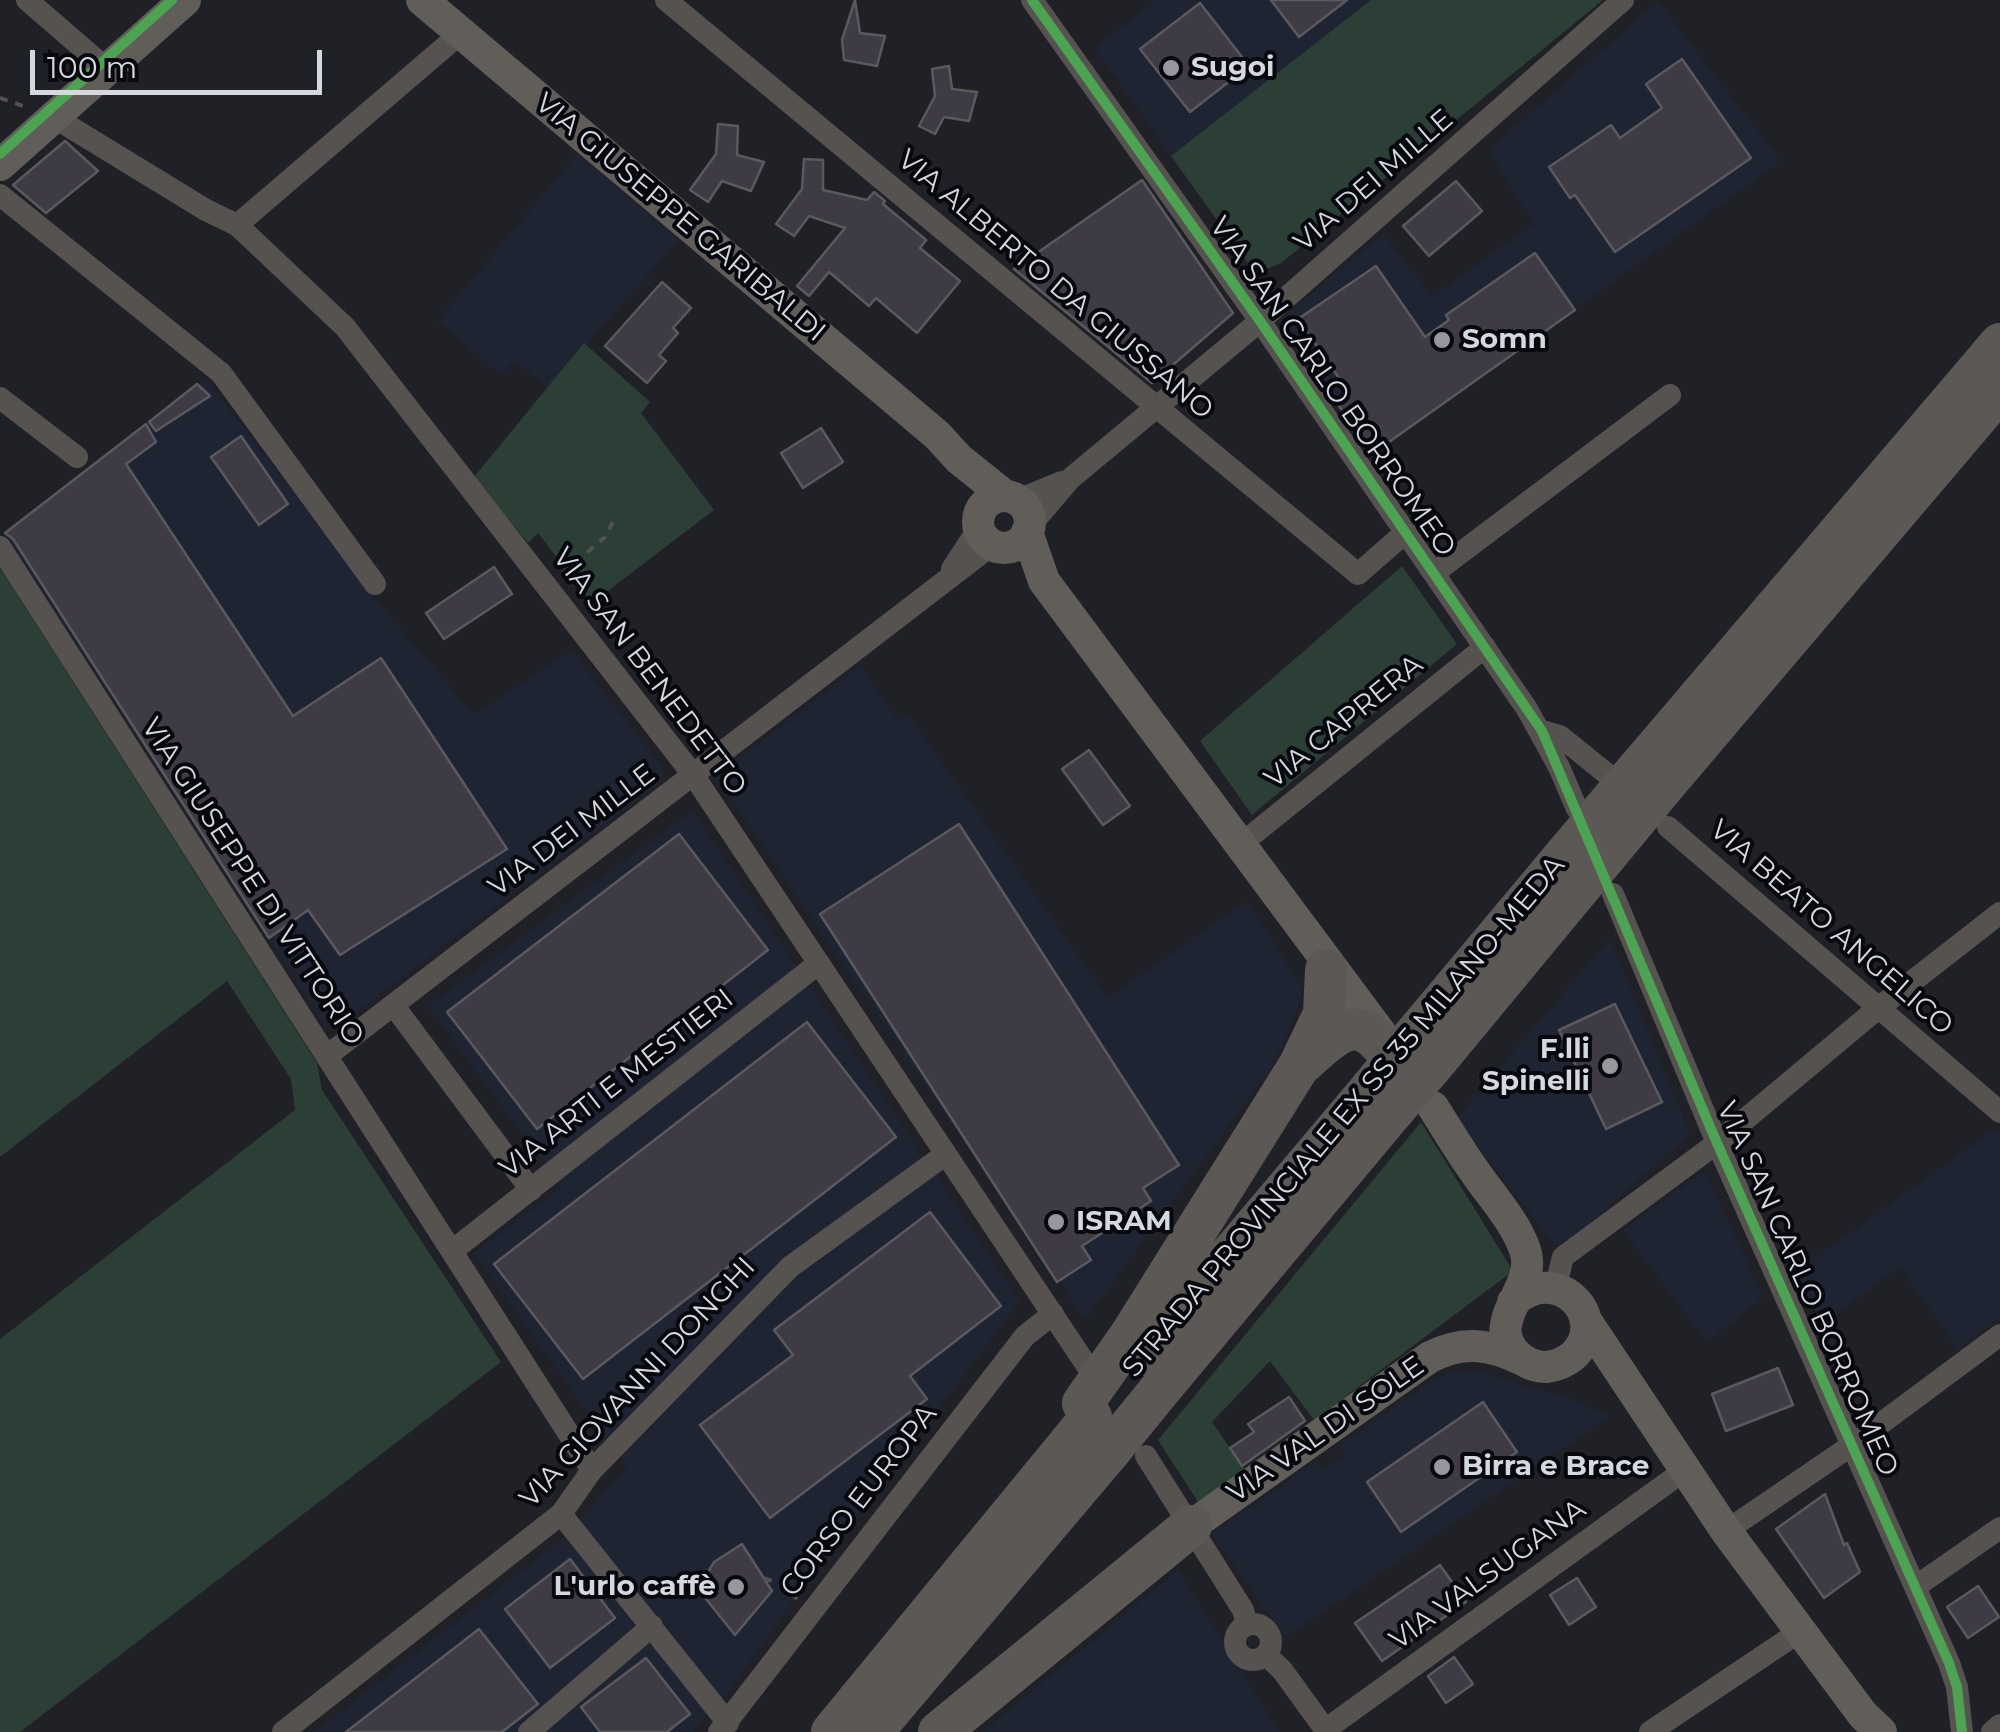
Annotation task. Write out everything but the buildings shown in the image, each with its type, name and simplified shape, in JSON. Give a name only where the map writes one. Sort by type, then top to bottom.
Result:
[{"type":"highway","points":[[1975,404],[2000,344]]},
{"type":"highway","name":"STRADA PROVINCIALE EX SS 35 MILANO-MEDA","points":[[872,1732],[1147,1358],[1396,1069],[1587,878],[1644,790],[1912,472],[1975,404]]},
{"type":"highway","points":[[1147,1358],[1324,1014],[1316,954]]},
{"type":"highway","points":[[1299,1066],[1334,1037],[1396,1069]]},
{"type":"highway","name":"STRADA PROVINCIALE EX SS 35 MILANO-MEDA","points":[[832,1732],[999,1533],[1104,1419]]},
{"type":"highway","points":[[939,1732],[1191,1526]]},
{"type":"street","points":[[0,165],[184,0]]},
{"type":"street","name":"VIA GIUSEPPE GARIBALDI","points":[[422,0],[938,436],[1240,844],[1396,1069],[1508,1219]]},
{"type":"street","name":"VIA ALBERTO DA GIUSSANO","points":[[666,0],[1358,574],[1406,532]]},
{"type":"street","name":"VIA SAN CARLO BORROMEO","points":[[1032,0],[1260,321],[1542,731],[1577,809]]},
{"type":"street","name":"VIA DEI MILLE","points":[[328,1054],[946,580],[1003,524],[1070,479],[1260,321],[1623,0]]},
{"type":"street","points":[[31,1],[101,64]]},
{"type":"street","points":[[237,225],[461,33]]},
{"type":"street","name":"VIA SAN BENEDETTO","points":[[52,116],[237,225],[345,327],[694,776],[1053,1314],[1104,1419],[1191,1526],[1248,1625],[1238,1633],[1238,1651],[1248,1659],[1266,1654],[1326,1731]]},
{"type":"street","points":[[0,194],[220,372],[375,584]]},
{"type":"street","points":[[1434,572],[1670,394]]},
{"type":"street","points":[[0,398],[77,457]]},
{"type":"street","name":"VIA GIUSEPPE DI VITTORIO","points":[[0,547],[592,1470]]},
{"type":"street","name":"VIA CAPRERA","points":[[1240,844],[1485,647]]},
{"type":"street","name":"VIA BEATO ANGELICO","points":[[1542,731],[1560,736],[1644,790],[1877,1009],[2000,1112]]},
{"type":"street","name":"VIA SAN CARLO BORROMEO","points":[[1587,878],[1717,1143],[1954,1675],[1962,1732]]},
{"type":"street","points":[[1508,1219],[1528,1263],[1524,1284],[1507,1313],[1506,1339],[1536,1364],[1562,1364],[1581,1346],[1563,1257],[1717,1143],[1877,1009],[2000,913]]},
{"type":"street","name":"VIA ARTI E MESTIERI","points":[[452,1251],[819,963]]},
{"type":"street","points":[[394,1006],[531,1190]]},
{"type":"street","name":"VIA GIOVANNI DONGHI","points":[[283,1732],[562,1514],[592,1470],[790,1267],[946,1154]]},
{"type":"street","points":[[1508,1219],[1534,1246],[1571,1297],[1726,1531],[1863,1715],[1881,1732]]},
{"type":"street","points":[[1514,1302],[1534,1288],[1560,1289],[1571,1297]]},
{"type":"street","name":"CORSO EUROPA","points":[[724,1727],[1025,1336],[1053,1314]]},
{"type":"street","points":[[1726,1531],[2000,1335]]},
{"type":"street","name":"VIA VAL DI SOLE","points":[[1191,1526],[1430,1357],[1467,1344],[1487,1346],[1536,1364],[1595,1371],[1612,1378],[1636,1397]]},
{"type":"street","name":"VIA VALSUGANA","points":[[1326,1731],[1686,1470]]},
{"type":"street","points":[[562,1514],[652,1626],[724,1727]]},
{"type":"street","points":[[1915,1587],[2000,1528]]},
{"type":"street","points":[[529,1732],[652,1626]]},
{"type":"street","points":[[1650,1732],[1802,1630]]},
{"type":"street","points":[[1948,1732],[1959,1702]]},
{"type":"street","points":[[1992,1732],[2000,1725]]},
{"type":"path","points":[[547,586],[605,537],[614,520]]},
{"type":"path","points":[[764,1578],[782,1585],[812,1611]]},
{"type":"shaded area","points":[[1156,0],[1371,0],[1171,156],[1095,48]]},
{"type":"shaded area","points":[[1658,2],[1781,161],[1372,454],[1278,322],[1383,234],[1432,297],[1534,224],[1489,150]]},
{"type":"shaded area","points":[[578,153],[678,240],[548,388],[515,360],[501,375],[438,321]]},
{"type":"shaded area","points":[[205,378],[383,609],[474,715],[571,651],[663,768],[660,782],[337,1027],[325,1025],[4,533]]},
{"type":"shaded area","points":[[860,666],[898,721],[907,714],[1108,998],[1247,901],[1304,991],[1274,1064],[1085,1320],[722,785],[728,767]]},
{"type":"shaded area","points":[[693,811],[1020,1301],[807,1581],[725,1696],[692,1732],[315,1732],[564,1538],[627,1467],[474,1253],[562,1187],[428,1006]]},
{"type":"shaded area","points":[[1610,939],[1690,1134],[1559,1250],[1456,1119]]},
{"type":"shaded area","points":[[1995,1129],[2000,1134],[2000,1317],[1958,1349],[1900,1266],[1823,1324],[1795,1273]]},
{"type":"shaded area","points":[[1705,1171],[1763,1297],[1707,1342],[1623,1230]]},
{"type":"shaded area","points":[[1448,1371],[1486,1372],[1562,1395],[1610,1416],[1286,1637],[1211,1534],[1317,1461],[1324,1470],[1346,1455],[1340,1445]]},
{"type":"shaded area","points":[[1178,1570],[1279,1732],[983,1732]]},
{"type":"green space","points":[[1371,0],[1603,0],[1280,264],[1255,273],[1171,156]]},
{"type":"green space","points":[[584,343],[650,402],[641,413],[714,510],[592,603],[538,533],[528,543],[474,477]]},
{"type":"green space","points":[[1402,566],[1457,644],[1252,815],[1200,741]]},
{"type":"green space","points":[[0,568],[317,1063],[322,1090],[501,1362],[20,1732],[0,1732],[0,1339],[295,1110],[291,1079],[227,981],[0,1157]]},
{"type":"green space","points":[[1421,1122],[1513,1271],[1314,1420],[1270,1361],[1212,1422],[1246,1471],[1198,1502],[1158,1440]]},
{"type":"cycle path","points":[[0,154],[172,0]]},
{"type":"cycle path","points":[[1032,0],[1260,321],[1542,731],[1717,1143],[1949,1663],[1957,1687],[1962,1732]]},
{"type":"place","name":"Sugoi","points":[[1171,68]]},
{"type":"place","name":"Somn","points":[[1442,340]]},
{"type":"place","name":"F.lli Spinelli","points":[[1610,1066]]},
{"type":"place","name":"ISRAM","points":[[1056,1222]]},
{"type":"place","name":"Birra e Brace","points":[[1442,1467]]},
{"type":"place","name":"L'urlo caffè","points":[[736,1587]]}]
